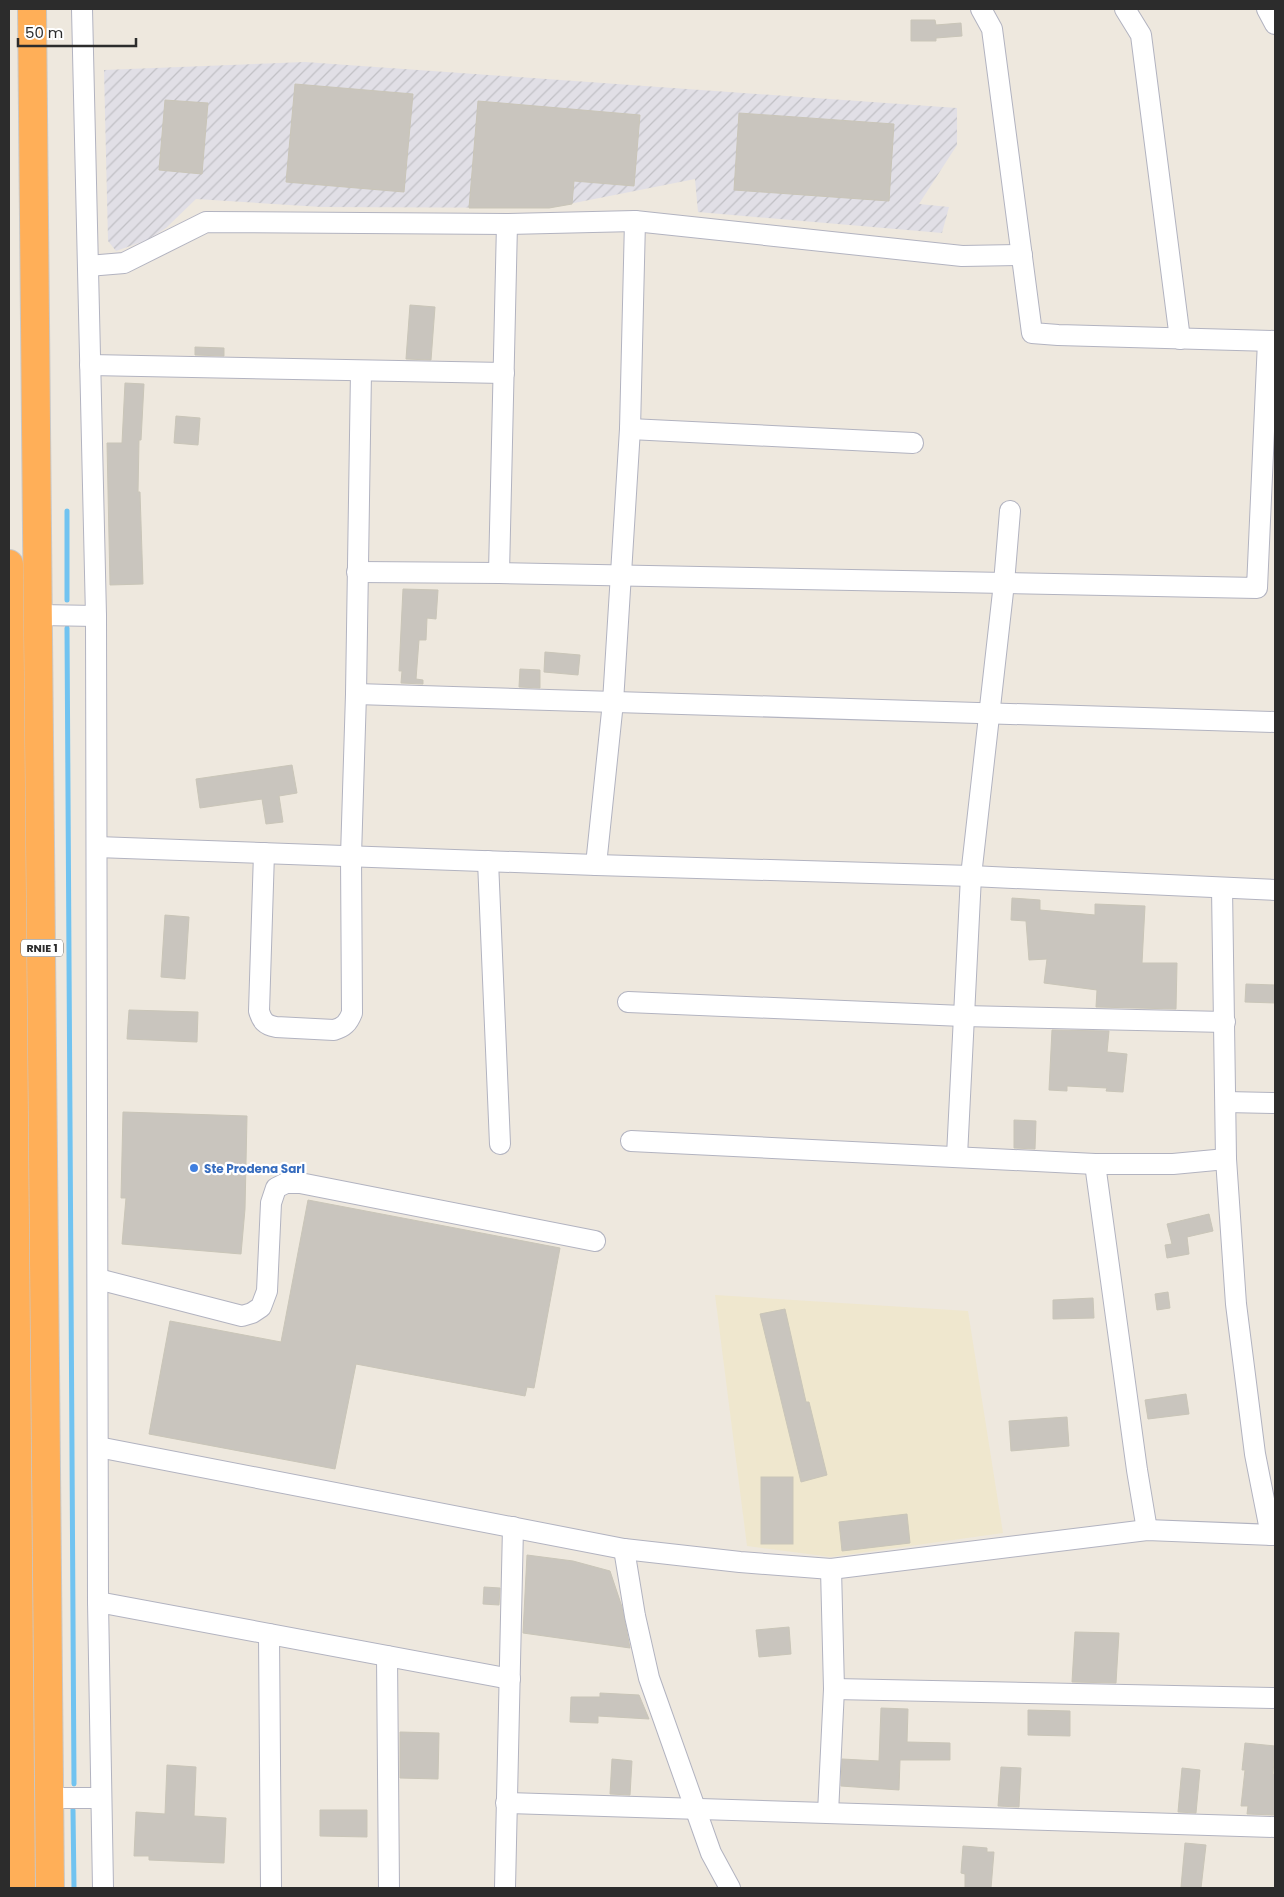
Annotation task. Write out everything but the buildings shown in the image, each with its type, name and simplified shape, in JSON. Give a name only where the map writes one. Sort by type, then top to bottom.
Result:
[{"type":"highway","name":"RNIE 1","points":[[32,9],[40,616],[50,1888]]},
{"type":"highway","name":"RNIE 1","points":[[9,564],[14,1793],[21,1888]]},
{"type":"street","points":[[82,9],[96,616],[98,1602],[103,1888]]},
{"type":"street","points":[[357,572],[620,575],[1257,588],[1269,462],[1272,341],[1032,333],[992,29],[981,9]]},
{"type":"street","points":[[1125,9],[1141,35],[1180,339]]},
{"type":"street","points":[[1267,9],[1275,24]]},
{"type":"street","points":[[88,266],[124,263],[206,222],[507,224],[635,220],[962,256],[1022,256]]},
{"type":"street","points":[[596,865],[613,702],[630,429],[635,220]]},
{"type":"street","points":[[499,573],[507,224]]},
{"type":"street","points":[[90,365],[504,373]]},
{"type":"street","points":[[264,853],[258,1011],[262,1021],[269,1026],[276,1027],[334,1030],[342,1027],[352,1013],[351,856],[356,694],[361,370]]},
{"type":"street","points":[[630,429],[913,443]]},
{"type":"street","points":[[957,1156],[970,876],[1004,583],[1010,511]]},
{"type":"street","points":[[40,616],[96,616]]},
{"type":"street","points":[[356,694],[1275,722]]},
{"type":"street","points":[[97,847],[970,876],[1275,890]]},
{"type":"street","points":[[488,861],[500,1144]]},
{"type":"street","points":[[98,1448],[624,1549],[740,1562],[831,1569],[1147,1530],[1273,1535],[1255,1454],[1236,1304],[1226,1159],[1222,888]]},
{"type":"street","points":[[628,1002],[964,1016],[1225,1022]]},
{"type":"street","points":[[1226,1102],[1275,1103]]},
{"type":"street","points":[[631,1141],[1095,1164],[1172,1164],[1226,1159]]},
{"type":"street","points":[[1095,1164],[1147,1530]]},
{"type":"street","points":[[98,1279],[242,1316],[252,1313],[261,1307],[267,1291],[271,1203],[276,1188],[286,1183],[300,1183],[595,1241]]},
{"type":"street","points":[[505,1888],[513,1527]]},
{"type":"street","points":[[624,1549],[635,1616],[649,1678],[711,1852],[730,1888]]},
{"type":"street","points":[[828,1813],[834,1689],[831,1569]]},
{"type":"street","points":[[98,1602],[510,1679]]},
{"type":"street","points":[[268,1634],[271,1888]]},
{"type":"street","points":[[387,1656],[389,1888]]},
{"type":"street","points":[[834,1689],[1275,1698]]},
{"type":"street","points":[[50,1798],[101,1798]]},
{"type":"street","points":[[506,1804],[1275,1827]]},
{"type":"shaded area","points":[[305,62],[957,108],[957,145],[919,204],[949,207],[942,233],[698,212],[695,179],[549,208],[321,207],[196,199],[166,228],[147,240],[116,251],[108,241],[104,70]]},
{"type":"shaded area","points":[[715,1295],[968,1311],[1003,1533],[831,1557],[747,1546]]},
{"type":"waterway","points":[[67,511],[67,600]]},
{"type":"waterway","points":[[67,628],[74,1784]]},
{"type":"waterway","points":[[73,1810],[74,1888]]},
{"type":"place","name":"Ste Prodena Sarl","points":[[194,1168]]}]
